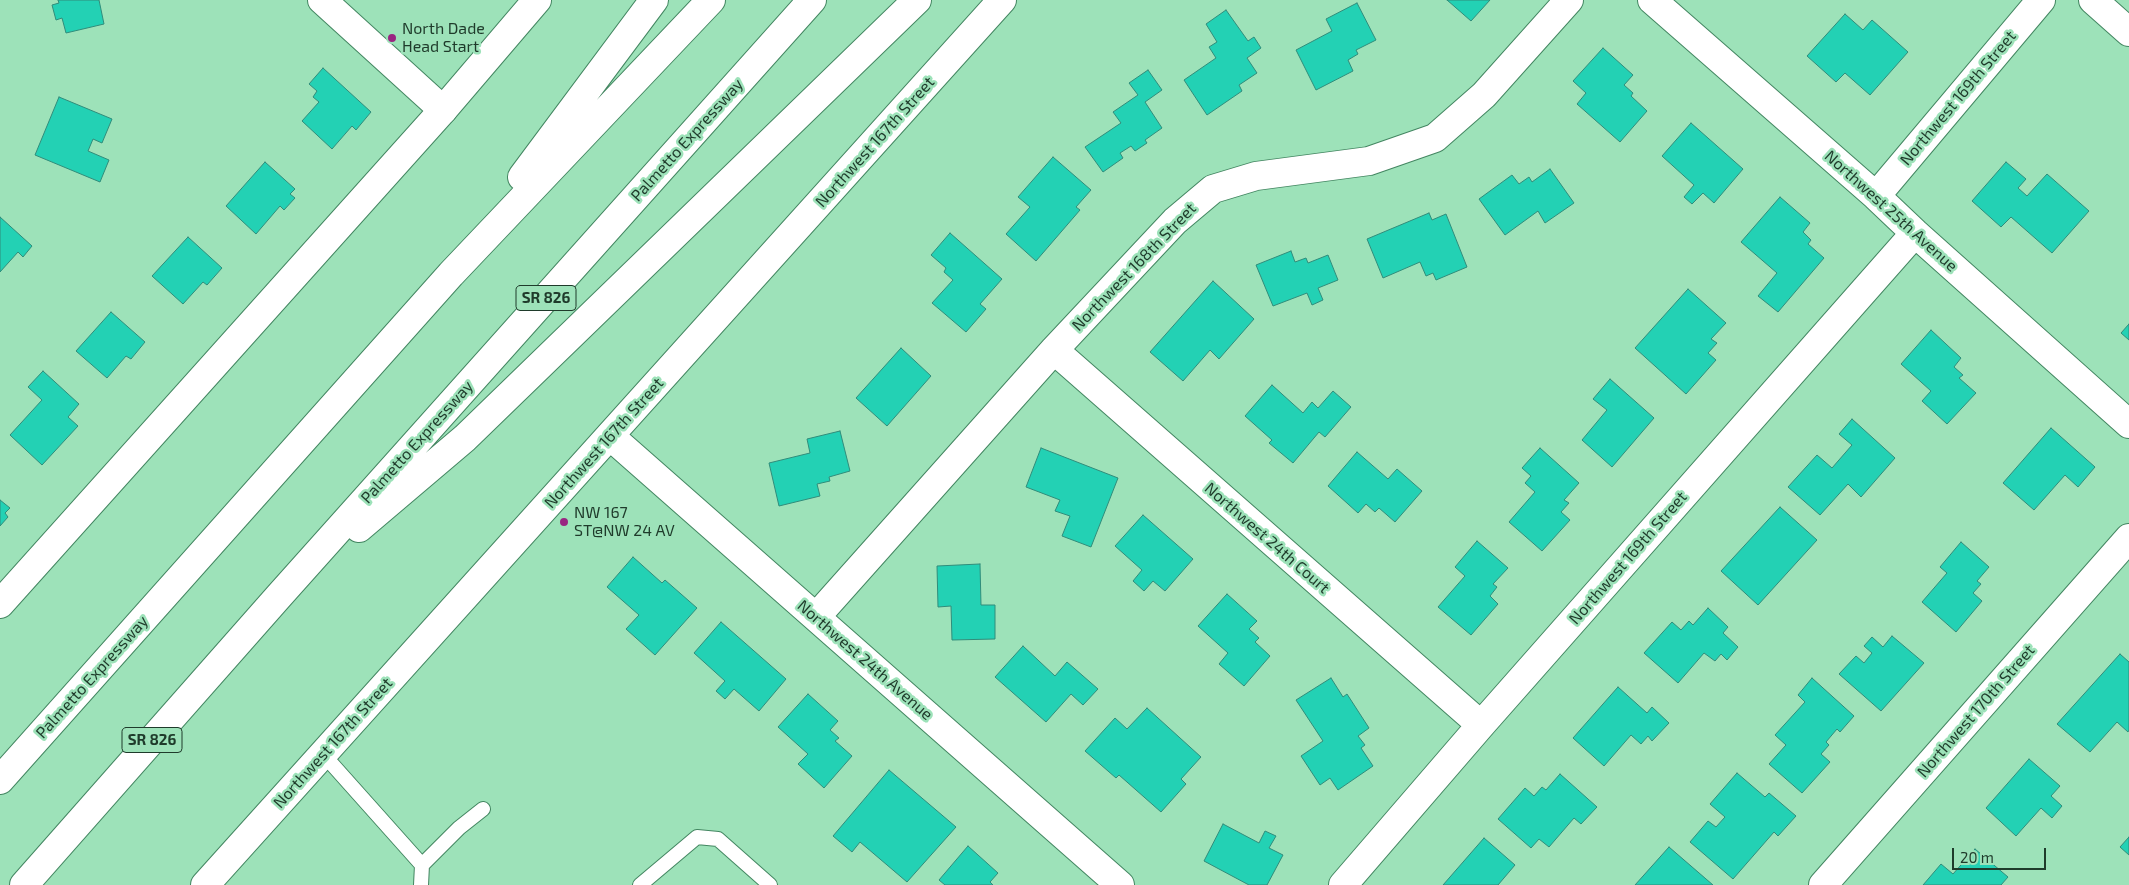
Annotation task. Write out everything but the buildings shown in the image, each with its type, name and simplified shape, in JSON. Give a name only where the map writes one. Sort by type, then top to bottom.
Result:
[{"type":"main road","points":[[322,0],[443,110]]},
{"type":"main road","points":[[0,604],[443,110],[537,0]]},
{"type":"main road","points":[[451,274],[654,0]]},
{"type":"main road","name":"Palmetto Expressway","points":[[0,780],[451,274],[710,0]]},
{"type":"main road","name":"Palmetto Expressway","points":[[24,885],[279,596],[812,0]]},
{"type":"main road","points":[[279,596],[465,438],[917,0]]},
{"type":"main road","name":"Northwest 167th Street","points":[[214,882],[323,754],[1002,0]]},
{"type":"main road","name":"Northwest 168th Street","points":[[816,617],[1054,350],[1175,221],[1213,189],[1256,176],[1369,161],[1435,138],[1484,95],[1569,0]]},
{"type":"main road","name":"Northwest 25th Avenue","points":[[1652,0],[1876,196],[2129,424]]},
{"type":"main road","name":"Northwest 169th Street","points":[[1876,196],[2041,0]]},
{"type":"main road","points":[[2093,0],[2129,32]]},
{"type":"main road","name":"Northwest 169th Street","points":[[1343,885],[1481,725],[1915,233]]},
{"type":"main road","name":"Northwest 24th Court","points":[[1054,350],[1481,725]]},
{"type":"main road","name":"Northwest 24th Avenue","points":[[610,436],[1120,885]]},
{"type":"main road","name":"Northwest 170th Street","points":[[1823,885],[2129,538]]},
{"type":"lane","points":[[323,754],[422,866]]},
{"type":"lane","points":[[421,885],[422,866],[459,828],[483,809]]},
{"type":"lane","points":[[640,885],[697,838],[718,839],[770,885]]},
{"type":"place","name":"North Dade Head Start","points":[[392,38]]},
{"type":"place","name":"NW 167 ST@NW 24 AV","points":[[564,522]]}]
